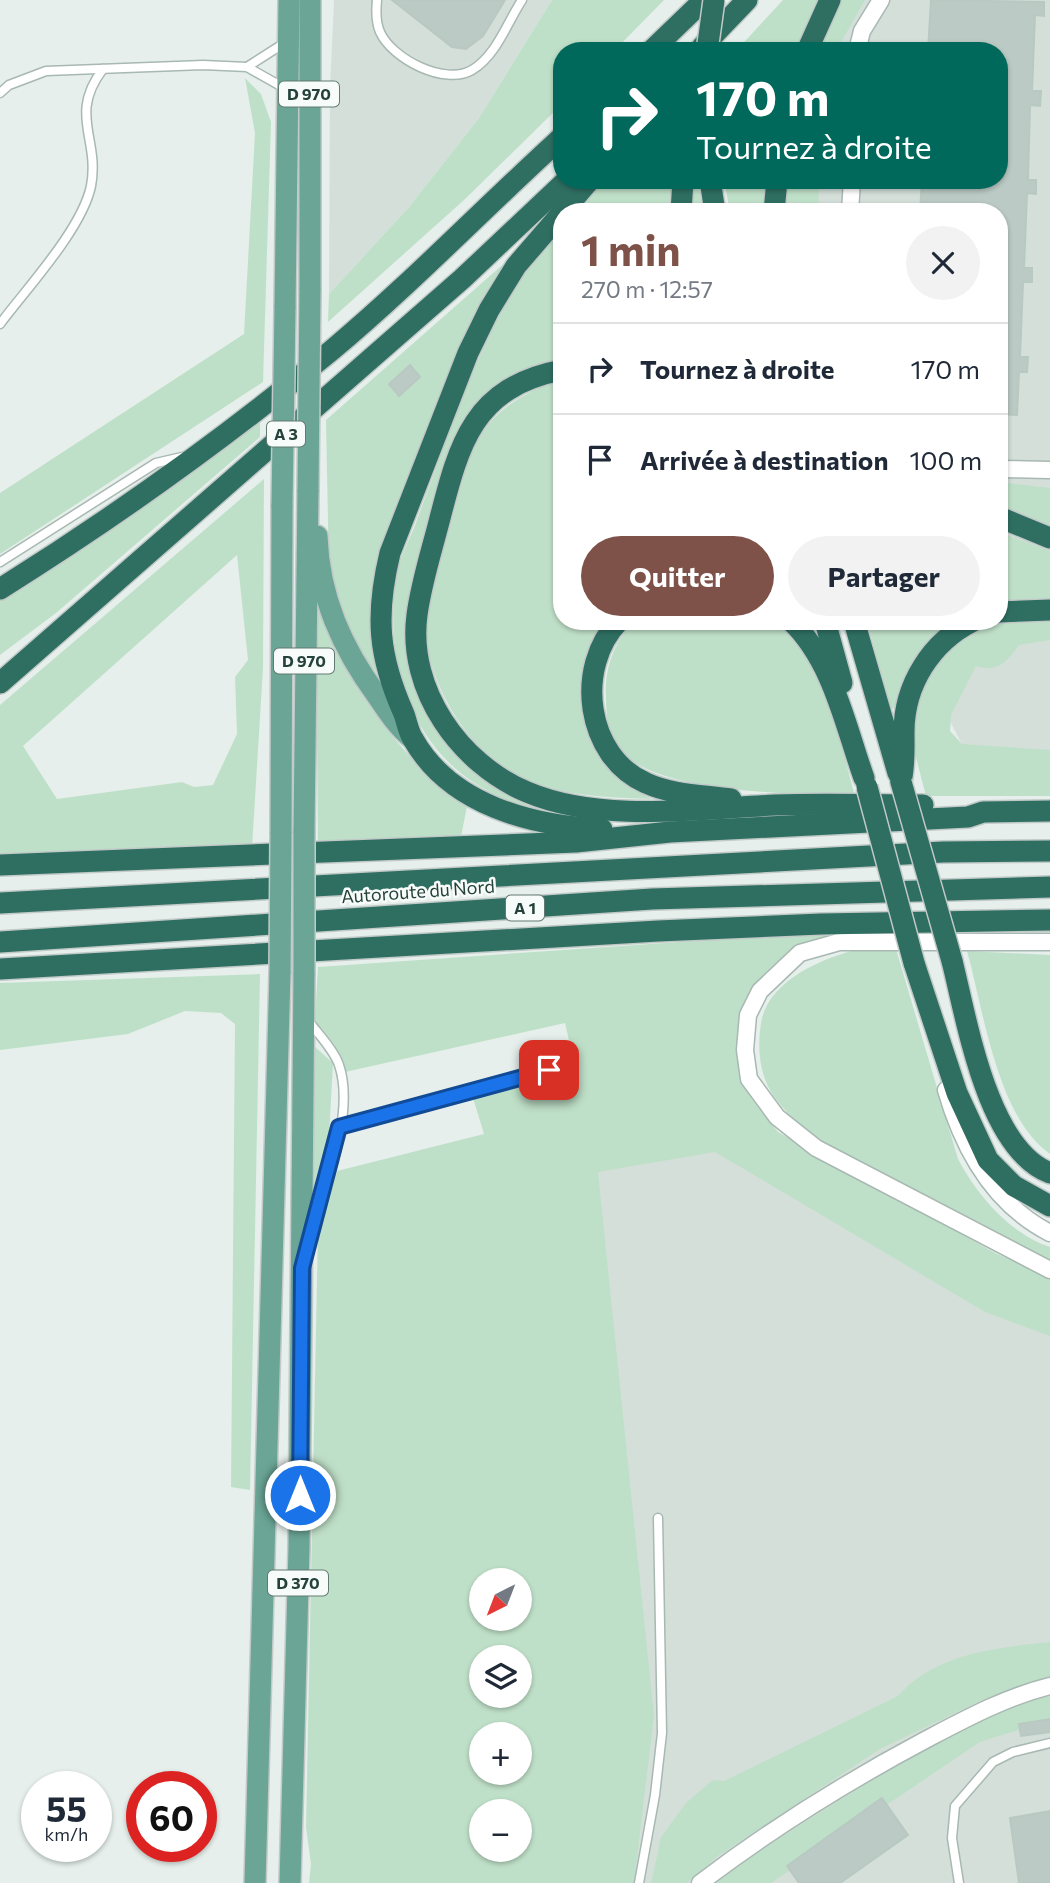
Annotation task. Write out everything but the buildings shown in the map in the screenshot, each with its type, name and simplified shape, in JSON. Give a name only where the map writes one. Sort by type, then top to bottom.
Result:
[{"type":"highway","points":[[660,42],[704,0]]},
{"type":"highway","points":[[695,42],[704,0]]},
{"type":"highway","points":[[707,42],[714,0]]},
{"type":"highway","points":[[707,42],[747,0]]},
{"type":"highway","points":[[811,42],[830,0]]},
{"type":"highway","name":"A 3","points":[[0,589],[87,534],[202,452],[333,349],[553,144]]},
{"type":"highway","name":"A 3","points":[[0,683],[462,279],[557,189]]},
{"type":"highway","points":[[570,203],[582,189]]},
{"type":"highway","points":[[553,223],[516,266],[489,310],[468,353],[390,553],[382,588],[381,646],[395,698],[413,739],[449,779],[489,806],[514,816],[564,827],[670,832]]},
{"type":"highway","points":[[553,372],[535,375],[506,389],[483,409],[467,431],[453,465],[416,618],[418,654],[426,688],[436,710],[467,751],[489,770],[528,792],[574,804],[626,811],[731,810],[774,805],[968,804],[983,812]]},
{"type":"highway","points":[[1008,521],[1050,538]]},
{"type":"highway","points":[[1008,612],[1050,610]]},
{"type":"highway","points":[[614,630],[598,656],[592,680],[592,711],[611,755],[643,782],[666,791],[774,805]]},
{"type":"highway","points":[[798,630],[817,655],[830,680],[865,782]]},
{"type":"highway","points":[[827,630],[914,964],[934,1029],[947,1055],[971,1129],[988,1160],[1014,1186],[1050,1206]]},
{"type":"highway","points":[[857,630],[952,961],[981,1072],[998,1116],[1019,1150],[1031,1162],[1050,1173]]},
{"type":"highway","points":[[901,782],[906,758],[904,732],[908,702],[922,666],[942,640],[958,630]]},
{"type":"highway","points":[[0,865],[549,844],[670,832],[968,817],[983,812],[1050,811]]},
{"type":"highway","name":"Autoroute du Nord","points":[[0,903],[803,859],[1050,851]]},
{"type":"highway","name":"Autoroute du Nord","points":[[0,942],[652,899],[1050,887]]},
{"type":"highway","points":[[0,969],[672,930],[1050,920]]},
{"type":"highway","points":[[1021,921],[1050,927]]},
{"type":"main road","name":"D 970","points":[[273,1200],[280,972],[282,505],[289,0]]},
{"type":"main road","name":"D 970","points":[[302,1192],[310,0]]},
{"type":"main road","points":[[308,490],[317,513],[318,547],[325,591],[339,636],[393,719],[413,739]]},
{"type":"main road","name":"D 370","points":[[290,1883],[299,1548],[302,1192]]},
{"type":"main road","name":"D 370","points":[[255,1883],[273,1200]]},
{"type":"main road","points":[[293,1783],[300,1883]]},
{"type":"street","points":[[859,42],[862,31],[881,0]]},
{"type":"street","points":[[1008,468],[1050,470]]},
{"type":"street","points":[[1050,942],[839,942],[800,953],[780,969],[760,991],[748,1015],[746,1050],[749,1079],[777,1117],[816,1148],[1050,1270]]},
{"type":"street","points":[[934,1029],[937,1056],[948,1096],[982,1175],[1006,1203],[1050,1233]]},
{"type":"street","points":[[700,1883],[784,1823],[875,1767],[978,1713],[1050,1686]]},
{"type":"lane","points":[[377,0],[380,32],[410,61],[433,74],[451,76],[472,70],[492,52],[522,0]]},
{"type":"lane","points":[[247,67],[288,40]]},
{"type":"lane","points":[[0,93],[9,85],[46,71],[247,67],[288,90]]},
{"type":"lane","points":[[0,324],[70,232],[91,187],[92,150],[85,124],[88,93],[103,69]]},
{"type":"lane","points":[[0,562],[156,463],[202,452]]},
{"type":"lane","points":[[302,1268],[339,1127],[344,1093],[339,1063],[303,1014]]},
{"type":"lane","points":[[339,1127],[549,1070]]},
{"type":"lane","points":[[639,1883],[655,1795],[662,1732],[658,1518]]},
{"type":"lane","points":[[959,1883],[952,1838],[956,1806],[993,1762],[1013,1752],[1050,1743]]},
{"type":"shaded area","points":[[334,0],[552,0],[479,118],[409,207],[329,294],[330,88]]},
{"type":"shaded area","points":[[850,0],[1050,0],[1050,780],[978,776],[904,630],[1008,630],[1008,203],[792,203],[791,189],[1008,189],[1008,42],[832,42]]},
{"type":"shaded area","points":[[524,1145],[761,1148],[1050,1299],[1050,1883],[594,1883]]},
{"type":"green space","points":[[552,0],[664,0],[623,42],[553,42],[553,113],[464,200],[328,322],[329,294],[409,207],[479,118]]},
{"type":"green space","points":[[783,0],[822,0],[804,42],[744,42]]},
{"type":"green space","points":[[841,0],[865,0],[841,42],[821,42]]},
{"type":"green space","points":[[245,78],[261,94],[271,122],[263,382],[0,554],[0,493],[244,334],[255,133]]},
{"type":"green space","points":[[597,189],[674,189],[674,203],[583,203]]},
{"type":"green space","points":[[691,189],[699,189],[702,203],[691,203]]},
{"type":"green space","points":[[726,189],[767,189],[766,203],[728,203]]},
{"type":"green space","points":[[787,189],[818,189],[819,203],[785,203]]},
{"type":"green space","points":[[553,236],[553,366],[481,401],[411,599],[446,736],[586,816],[544,810],[503,798],[472,781],[446,760],[426,734],[410,705],[400,674],[394,641],[397,573],[404,550],[480,356],[507,301]]},
{"type":"green space","points":[[517,252],[374,595],[376,682],[351,648],[329,573],[326,420]]},
{"type":"green space","points":[[553,383],[553,630],[606,630],[585,687],[585,724],[598,754],[622,778],[651,799],[572,793],[521,779],[498,764],[459,722],[444,697],[433,670],[427,643],[426,617],[464,476],[481,435],[510,404]]},
{"type":"green space","points":[[260,421],[260,437],[56,613],[0,655],[0,599],[74,554]]},
{"type":"green space","points":[[264,479],[263,668],[252,848],[0,855],[0,705]],"holes":[[[237,555],[248,660],[235,677],[237,734],[213,785],[194,787],[182,782],[57,799],[23,746]]]},
{"type":"green space","points":[[1008,483],[1050,488],[1050,527],[1008,510]]},
{"type":"green space","points":[[1008,535],[1050,551],[1050,605],[1008,608]]},
{"type":"green space","points":[[320,607],[344,664],[378,718],[420,766],[467,806],[460,842],[318,847],[316,623]]},
{"type":"green space","points":[[1033,614],[1050,615],[1050,640],[1019,645],[1006,661],[996,667],[976,666],[951,715],[950,731],[962,744],[1050,750],[1050,796],[926,796],[914,750],[910,713],[940,655],[963,635],[980,630],[1008,630],[1008,622]]},
{"type":"green space","points":[[627,630],[785,630],[808,660],[819,681],[836,725],[855,797],[764,792],[695,784],[664,776],[638,764],[619,749],[612,737],[607,717],[606,687],[609,666]]},
{"type":"green space","points":[[869,630],[956,630],[891,711]]},
{"type":"green space","points":[[810,933],[839,936],[760,984],[740,1062],[751,1098],[778,1132],[997,1254],[1050,1276],[1050,1336],[985,1312],[715,1152],[598,1172],[654,1716],[634,1883],[309,1883],[311,1864],[306,1827],[318,1230],[337,1171],[484,1134],[473,1098],[576,1071],[565,1023],[345,1072],[315,1020],[318,967]]},
{"type":"green space","points":[[859,949],[896,949],[958,1159],[996,1212],[1021,1233],[1050,1247],[1050,1261],[834,1149],[802,1127],[770,1090],[763,1072],[759,1043],[761,1023],[774,995],[799,973],[829,958]]},
{"type":"green space","points":[[967,951],[1050,955],[1050,1154],[1032,1137],[1005,1090],[995,1062]]},
{"type":"green space","points":[[260,974],[250,1490],[231,1487],[235,1024],[221,1013],[185,1011],[128,1034],[0,1050],[0,983]]},
{"type":"green space","points":[[315,1047],[333,1063],[329,1136],[312,1206]]},
{"type":"green space","points":[[1050,1642],[1050,1681],[982,1700],[880,1749],[718,1856],[687,1883],[651,1883],[661,1837],[686,1803],[713,1780],[724,1781],[898,1696],[929,1671],[948,1662],[988,1650]]},
{"type":"green space","points":[[1050,1693],[1050,1720],[980,1742],[771,1883],[715,1883],[729,1870],[933,1741],[1028,1698]]},
{"type":"route","points":[[300,1495],[302,1268],[336,1147],[339,1127],[549,1070]]}]
